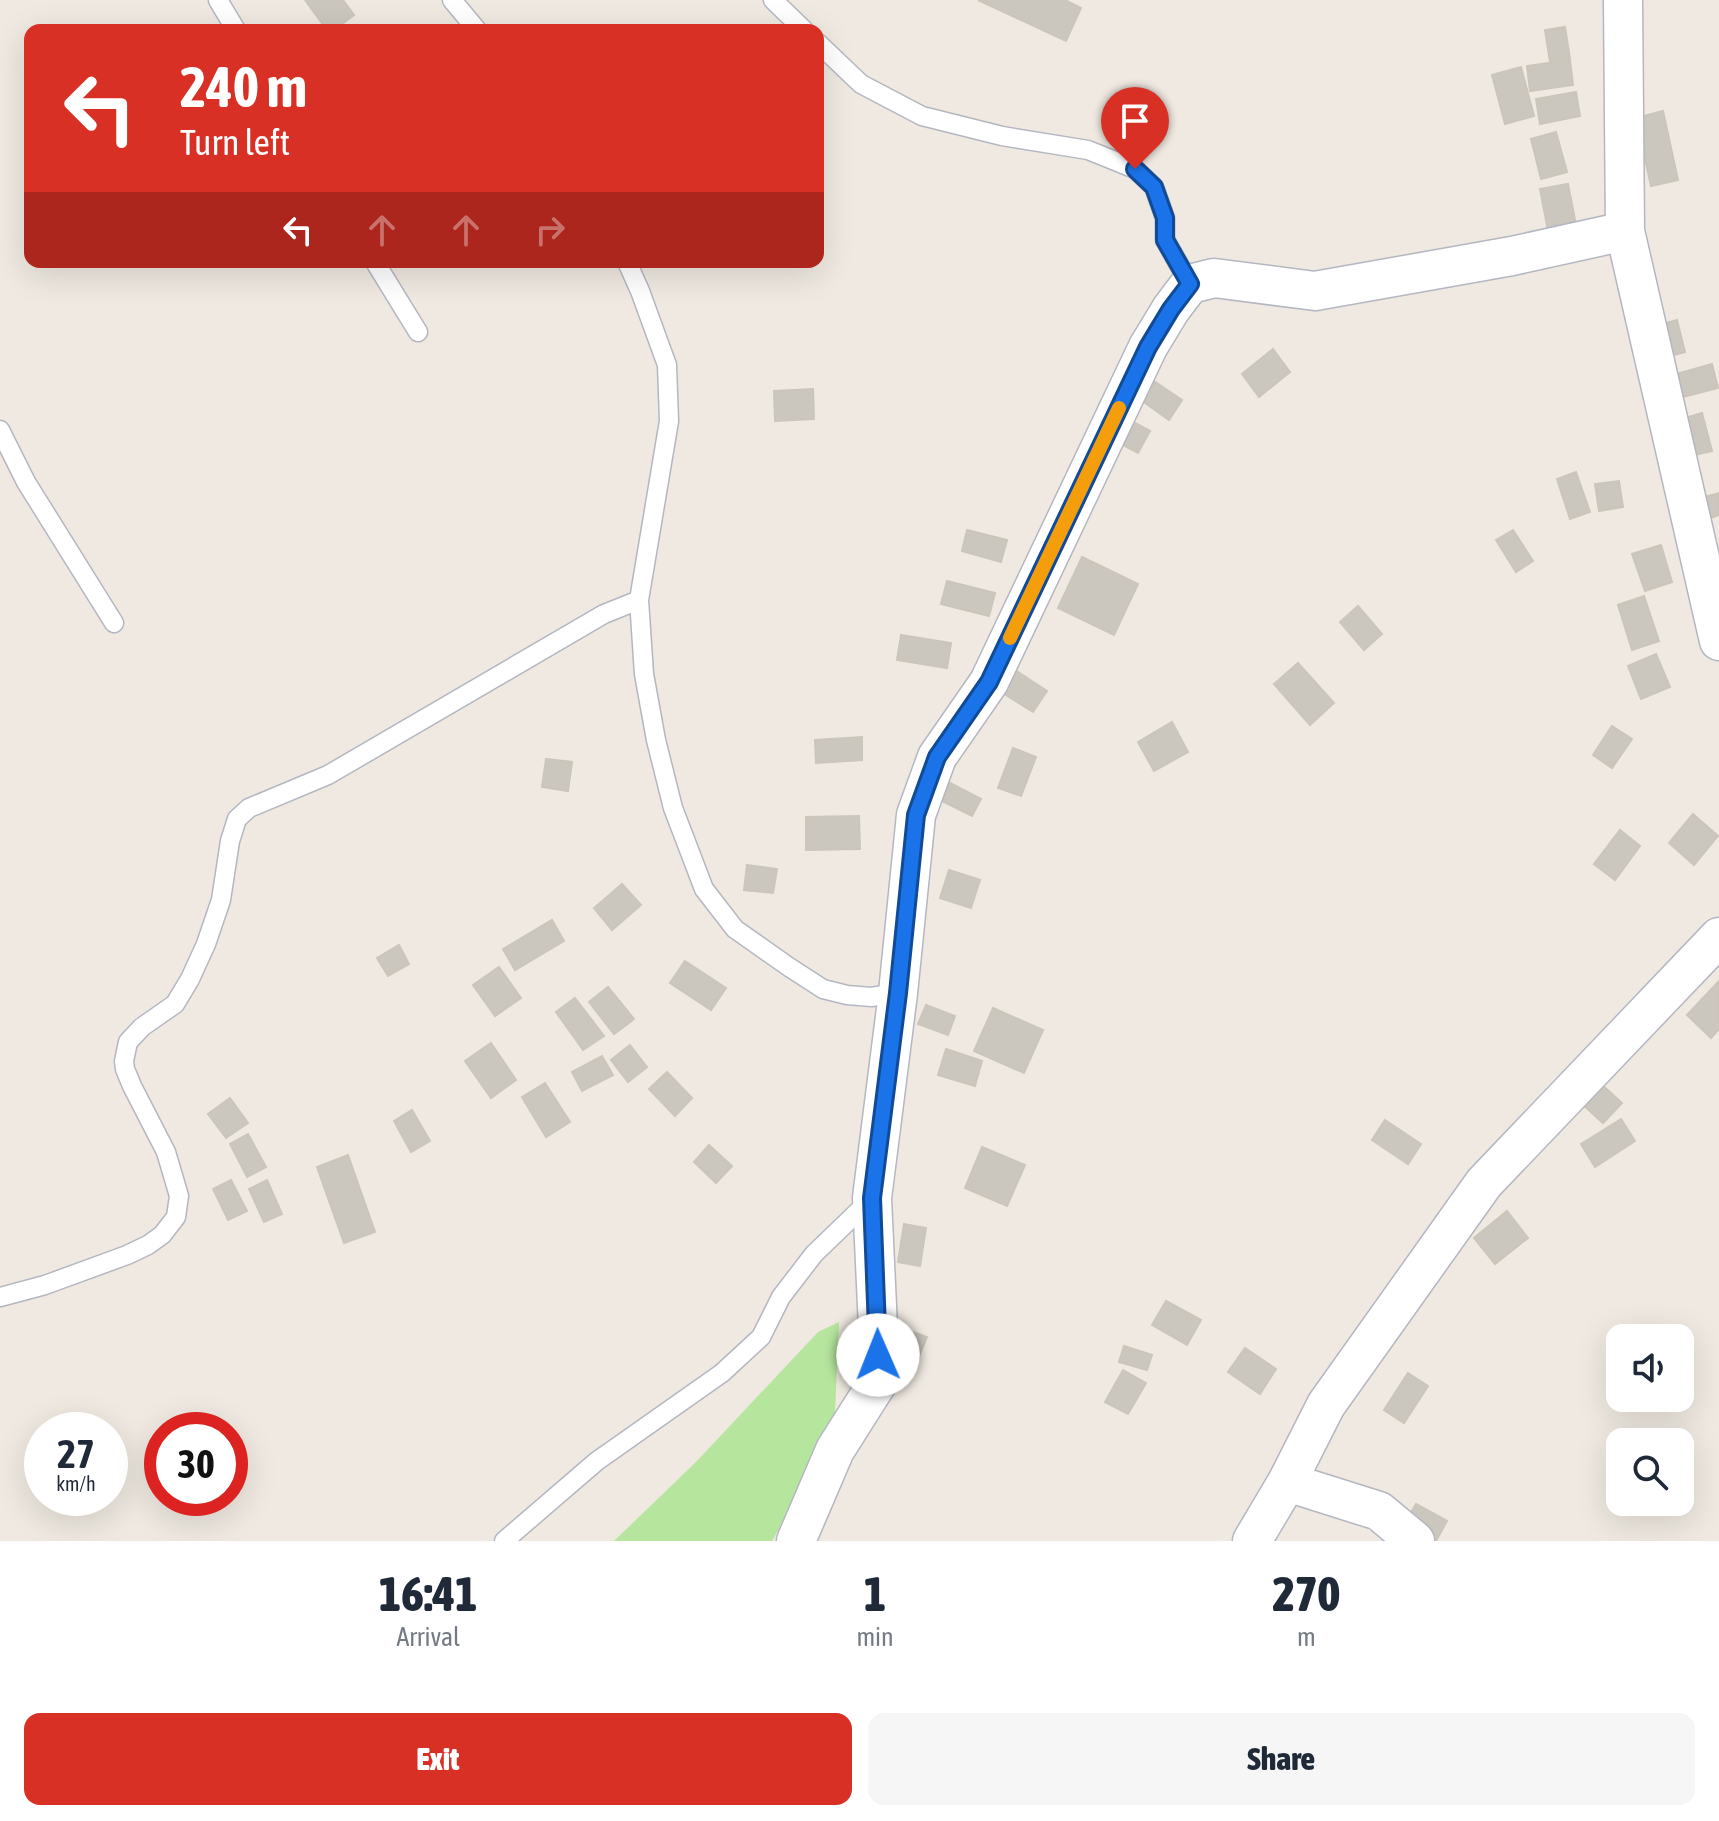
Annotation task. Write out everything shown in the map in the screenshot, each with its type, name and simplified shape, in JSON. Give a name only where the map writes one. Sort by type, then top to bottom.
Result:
[{"type":"street","points":[[1623,0],[1625,231],[1719,641]]},
{"type":"street","points":[[796,1541],[835,1450],[878,1382],[872,1198],[898,993],[916,815],[937,757],[989,682],[1148,347],[1171,309],[1190,284],[1214,278],[1315,291],[1512,256],[1625,231]]},
{"type":"street","points":[[1252,1541],[1287,1482],[1326,1405],[1484,1183],[1719,937]]},
{"type":"street","points":[[1287,1482],[1379,1511],[1415,1541]]},
{"type":"lane","points":[[218,0],[232,24]]},
{"type":"lane","points":[[452,0],[472,24]]},
{"type":"lane","points":[[773,0],[798,24]]},
{"type":"lane","points":[[824,49],[861,84],[922,116],[1002,136],[1088,150],[1135,169],[1154,187],[1165,218],[1165,240],[1190,284]]},
{"type":"lane","points":[[379,268],[418,332]]},
{"type":"lane","points":[[630,268],[667,365],[669,421],[639,600],[644,674],[673,808],[704,889],[735,929],[823,989],[871,997],[898,993]]},
{"type":"lane","points":[[0,430],[26,482],[114,623]]},
{"type":"lane","points":[[0,1297],[45,1285],[138,1250],[162,1235],[176,1217],[179,1196],[166,1152],[132,1086],[124,1061],[128,1042],[142,1027],[175,1004],[190,979],[221,900],[230,841],[237,819],[249,808],[328,775],[604,614],[639,600]]},
{"type":"lane","points":[[504,1541],[597,1461],[722,1373],[761,1337],[781,1297],[814,1254],[872,1198]]},
{"type":"green space","points":[[839,1322],[835,1412],[793,1504],[772,1541],[614,1541],[696,1462],[818,1332]]},
{"type":"building","points":[[305,0],[343,0],[354,15],[342,24],[323,24]]},
{"type":"building","points":[[978,0],[1065,0],[1081,8],[1066,41]]},
{"type":"building","points":[[1565,27],[1570,59],[1550,62],[1545,30]]},
{"type":"building","points":[[1570,60],[1573,85],[1530,91],[1527,66]]},
{"type":"building","points":[[1521,67],[1534,116],[1505,124],[1492,75]]},
{"type":"building","points":[[1576,92],[1580,116],[1540,124],[1536,99]]},
{"type":"building","points":[[1663,111],[1678,180],[1651,186],[1636,118]]},
{"type":"building","points":[[1556,132],[1567,172],[1541,179],[1531,139]]},
{"type":"building","points":[[1568,184],[1577,230],[1549,236],[1540,189]]},
{"type":"building","points":[[1677,320],[1685,352],[1663,358],[1655,326]]},
{"type":"building","points":[[1273,349],[1290,372],[1259,397],[1242,374]]},
{"type":"building","points":[[1712,364],[1718,388],[1679,398],[1673,375]]},
{"type":"building","points":[[1154,381],[1182,400],[1169,420],[1141,400]]},
{"type":"building","points":[[813,389],[814,419],[775,421],[774,391]]},
{"type":"building","points":[[1702,413],[1712,451],[1685,457],[1675,421]]},
{"type":"building","points":[[1120,415],[1150,431],[1138,453],[1108,437]]},
{"type":"building","points":[[1576,472],[1590,512],[1570,519],[1557,479]]},
{"type":"building","points":[[1619,481],[1623,507],[1599,511],[1595,484]]},
{"type":"building","points":[[1719,493],[1719,515],[1711,518],[1705,497]]},
{"type":"building","points":[[967,530],[1007,540],[1001,562],[962,551]]},
{"type":"building","points":[[1513,530],[1533,561],[1516,572],[1496,540]]},
{"type":"building","points":[[1661,545],[1672,582],[1645,591],[1632,554]]},
{"type":"building","points":[[1082,557],[1138,584],[1114,635],[1058,608]]},
{"type":"building","points":[[947,581],[995,593],[989,616],[941,604]]},
{"type":"building","points":[[1644,596],[1659,641],[1632,650],[1618,605]]},
{"type":"building","points":[[1358,606],[1382,634],[1364,650],[1340,622]]},
{"type":"building","points":[[901,635],[951,643],[947,668],[897,660]]},
{"type":"building","points":[[1656,654],[1670,687],[1641,699],[1628,666]]},
{"type":"building","points":[[1298,663],[1334,703],[1310,725],[1274,684]]},
{"type":"building","points":[[1012,668],[1047,691],[1033,712],[998,690]]},
{"type":"building","points":[[1172,722],[1188,752],[1154,771],[1138,742]]},
{"type":"building","points":[[1612,726],[1632,739],[1612,768],[1593,755]]},
{"type":"building","points":[[862,737],[862,760],[816,763],[815,740]]},
{"type":"building","points":[[1013,748],[1036,757],[1021,796],[998,788]]},
{"type":"building","points":[[546,759],[572,762],[568,791],[542,787]]},
{"type":"building","points":[[950,783],[981,799],[972,816],[942,801]]},
{"type":"building","points":[[1693,814],[1718,836],[1694,865],[1669,843]]},
{"type":"building","points":[[859,816],[860,849],[806,850],[806,817]]},
{"type":"building","points":[[1620,830],[1640,846],[1615,880],[1594,864]]},
{"type":"building","points":[[747,865],[777,869],[773,893],[744,890]]},
{"type":"building","points":[[949,870],[980,880],[971,908],[940,898]]},
{"type":"building","points":[[622,884],[641,905],[612,930],[594,908]]},
{"type":"building","points":[[552,920],[564,941],[515,970],[503,949]]},
{"type":"building","points":[[399,945],[409,964],[388,976],[377,958]]},
{"type":"building","points":[[685,961],[726,988],[711,1010],[670,983]]},
{"type":"building","points":[[499,967],[521,998],[495,1016],[473,985]]},
{"type":"building","points":[[1719,981],[1719,1029],[1711,1038],[1687,1015]]},
{"type":"building","points":[[608,987],[634,1019],[614,1034],[589,1002]]},
{"type":"building","points":[[575,998],[604,1036],[583,1050],[556,1012]]},
{"type":"building","points":[[926,1005],[955,1016],[948,1035],[918,1024]]},
{"type":"building","points":[[993,1008],[1043,1030],[1024,1073],[974,1051]]},
{"type":"building","points":[[491,1043],[516,1080],[491,1098],[465,1061]]},
{"type":"building","points":[[630,1045],[647,1067],[628,1082],[611,1060]]},
{"type":"building","points":[[946,1049],[982,1061],[975,1086],[938,1075]]},
{"type":"building","points":[[602,1056],[613,1075],[582,1091],[572,1072]]},
{"type":"building","points":[[667,1072],[692,1098],[675,1116],[649,1089]]},
{"type":"building","points":[[545,1083],[570,1122],[546,1137],[522,1097]]},
{"type":"building","points":[[1600,1083],[1622,1103],[1603,1123],[1581,1103]]},
{"type":"building","points":[[230,1098],[248,1123],[226,1138],[208,1114]]},
{"type":"building","points":[[412,1110],[430,1141],[411,1152],[394,1121]]},
{"type":"building","points":[[1621,1119],[1635,1141],[1595,1167],[1581,1144]]},
{"type":"building","points":[[1385,1120],[1421,1144],[1408,1164],[1372,1140]]},
{"type":"building","points":[[248,1134],[266,1167],[247,1177],[230,1144]]},
{"type":"building","points":[[709,1145],[732,1166],[716,1183],[694,1162]]},
{"type":"building","points":[[982,1147],[1025,1165],[1007,1206],[965,1188]]},
{"type":"building","points":[[348,1155],[375,1232],[344,1243],[317,1167]]},
{"type":"building","points":[[231,1180],[247,1211],[228,1220],[213,1189]]},
{"type":"building","points":[[267,1180],[282,1214],[264,1222],[249,1189]]},
{"type":"building","points":[[1507,1211],[1528,1238],[1495,1264],[1474,1238]]},
{"type":"building","points":[[904,1224],[926,1228],[920,1266],[898,1262]]},
{"type":"building","points":[[1166,1301],[1201,1320],[1187,1345],[1152,1325]]},
{"type":"building","points":[[905,1329],[927,1337],[912,1373],[891,1365]]},
{"type":"building","points":[[1124,1346],[1152,1355],[1147,1370],[1119,1362]]},
{"type":"building","points":[[1245,1348],[1276,1369],[1260,1394],[1228,1372]]},
{"type":"building","points":[[1123,1370],[1146,1383],[1128,1414],[1105,1402]]},
{"type":"building","points":[[1408,1373],[1428,1386],[1404,1423],[1384,1410]]},
{"type":"building","points":[[1416,1504],[1447,1521],[1436,1541],[1404,1524]]},
{"type":"slow traffic","points":[[1010,638],[1119,408]]},
{"type":"route","points":[[878,1355],[872,1198],[898,993],[916,815],[937,757],[989,682],[1148,347],[1190,284],[1165,240],[1165,218],[1154,187],[1135,169]]}]
